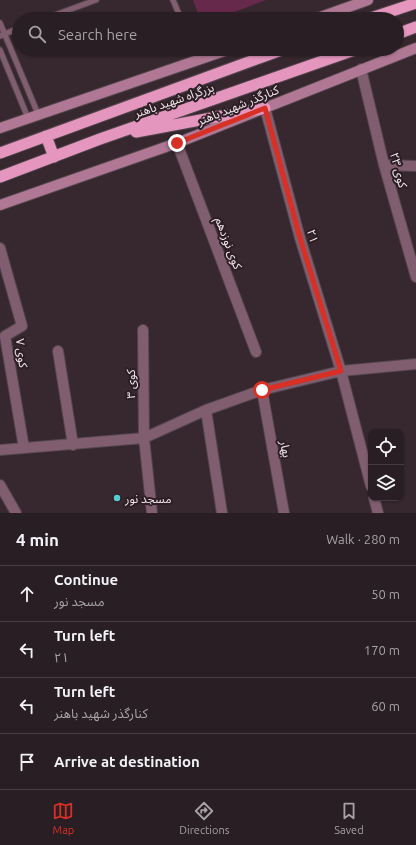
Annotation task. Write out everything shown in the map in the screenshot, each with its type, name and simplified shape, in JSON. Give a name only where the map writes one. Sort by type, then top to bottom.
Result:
[{"type":"highway","points":[[388,12],[416,2]]},
{"type":"highway","points":[[404,31],[416,27]]},
{"type":"highway","name":"بزرگراه شهید باهنر","points":[[0,153],[265,56]]},
{"type":"highway","name":"بزرگراه شهید باهنر","points":[[0,178],[100,139],[337,56]]},
{"type":"highway","points":[[100,139],[265,108]]},
{"type":"highway","points":[[46,136],[54,157]]},
{"type":"main road","points":[[335,12],[368,0]]},
{"type":"main road","name":"کنارگذر شهید باهنر","points":[[404,53],[416,48]]},
{"type":"main road","points":[[0,128],[209,56]]},
{"type":"main road","name":"کنارگذر شهید باهنر","points":[[0,206],[177,143],[395,56]]},
{"type":"street","name":"کوی ۲۳","points":[[361,69],[384,165],[416,277]]},
{"type":"street","name":"۲۱","points":[[265,108],[300,238],[341,371],[368,474]]},
{"type":"street","name":"کوی نوزدهم","points":[[177,143],[256,352]]},
{"type":"street","points":[[384,165],[416,166]]},
{"type":"street","name":"کوی ۷","points":[[0,248],[22,326],[5,336],[24,448]]},
{"type":"street","name":"کوی ۳","points":[[143,330],[144,438],[152,513]]},
{"type":"street","points":[[58,350],[73,445]]},
{"type":"street","points":[[0,450],[144,438],[206,410],[262,390],[341,371],[416,364]]},
{"type":"street","name":"بهار","points":[[262,390],[284,513]]},
{"type":"street","points":[[206,410],[222,513]]},
{"type":"street","points":[[0,485],[16,513]]},
{"type":"street","points":[[375,501],[378,513]]},
{"type":"lane","points":[[63,12],[96,0]]},
{"type":"lane","points":[[173,0],[178,12]]},
{"type":"lane","points":[[0,23],[2,35],[33,116]]},
{"type":"lane","points":[[2,35],[12,31]]},
{"type":"lane","points":[[0,50],[33,116]]},
{"type":"shaded area","points":[[193,0],[266,0],[234,12],[197,12]]},
{"type":"place","name":"مسجد نور","points":[[117,498]]},
{"type":"route","points":[[177,143],[265,108],[300,238],[341,371],[262,390]]}]
